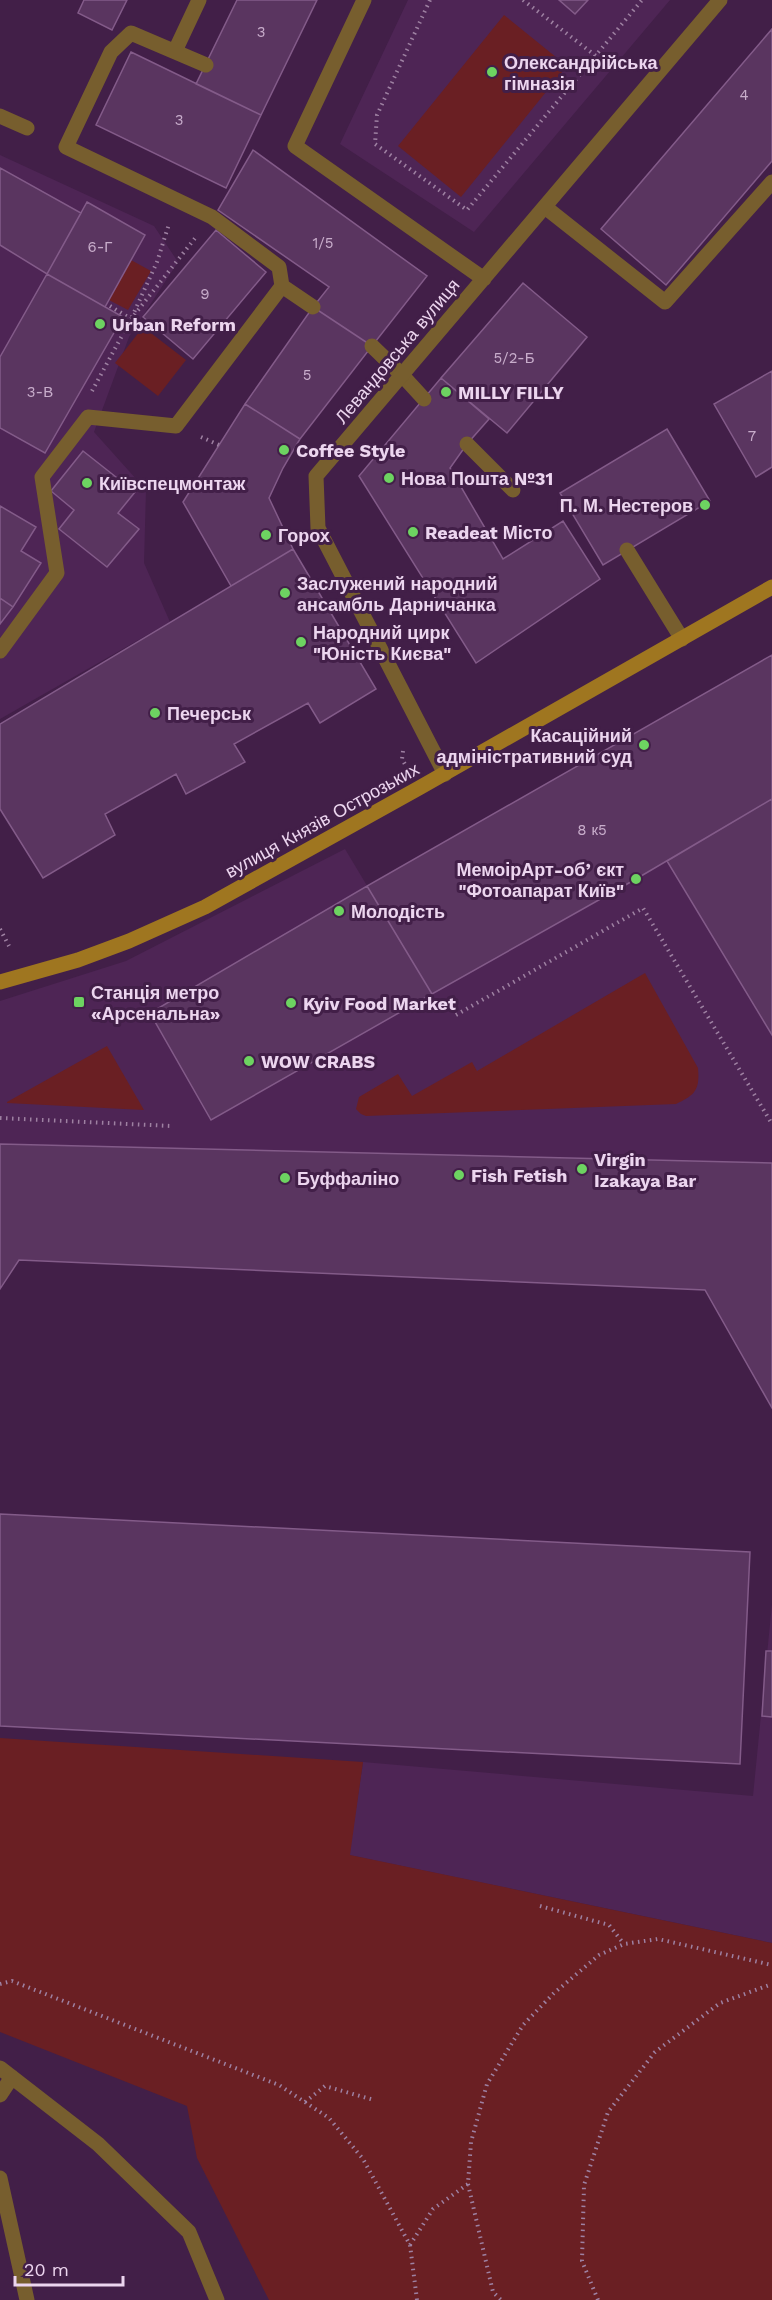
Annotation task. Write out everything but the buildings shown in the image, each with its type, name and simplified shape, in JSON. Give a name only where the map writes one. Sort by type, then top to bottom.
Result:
[{"type":"main road","name":"вулиця Князів Острозьких","points":[[0,982],[78,960],[129,941],[205,907],[445,774],[772,587]]},
{"type":"street","points":[[174,51],[199,0]]},
{"type":"street","points":[[364,0],[295,146],[484,279]]},
{"type":"street","name":"Левандовська вулиця","points":[[445,774],[318,528],[316,476],[720,0]]},
{"type":"street","points":[[0,651],[57,573],[42,477],[88,417],[176,426],[282,286],[279,267],[212,217],[66,147],[111,52],[131,33],[206,64]]},
{"type":"street","points":[[0,116],[27,128]]},
{"type":"street","points":[[545,207],[665,302],[772,182]]},
{"type":"street","points":[[282,286],[313,307]]},
{"type":"street","points":[[372,346],[424,399]]},
{"type":"street","points":[[467,444],[513,490]]},
{"type":"street","points":[[627,550],[681,639]]},
{"type":"street","points":[[0,2095],[6,2072],[98,2144],[189,2232],[217,2300]]},
{"type":"street","points":[[0,2178],[27,2300]]},
{"type":"path","points":[[430,0],[377,115],[375,144],[467,210],[642,0]]},
{"type":"path","points":[[523,0],[596,56]]},
{"type":"path","points":[[88,417],[92,389],[131,319],[157,262],[177,201]]},
{"type":"path","points":[[131,319],[212,217]]},
{"type":"path","points":[[111,306],[131,319]]},
{"type":"path","points":[[456,1015],[643,908],[772,1124]]},
{"type":"path","points":[[0,928],[9,946]]},
{"type":"path","points":[[0,1118],[171,1126]]},
{"type":"path","points":[[540,1906],[609,1925],[624,1944]]},
{"type":"path","points":[[501,2300],[493,2292],[468,2184],[471,2142],[487,2084],[523,2025],[574,1975],[599,1955],[624,1944],[658,1939],[772,1965]]},
{"type":"path","points":[[0,1984],[12,1982],[24,1986],[279,2085],[329,2118],[363,2159],[410,2245],[417,2300]]},
{"type":"path","points":[[598,2300],[582,2260],[584,2185],[608,2112],[655,2052],[720,2003],[772,1984]]},
{"type":"path","points":[[305,2102],[325,2086],[374,2100]]},
{"type":"path","points":[[410,2245],[433,2209],[468,2184]]},
{"type":"shaded area","name":"Олександрійська гімназія","points":[[408,0],[670,0],[474,232],[340,144]]},
{"type":"shaded area","points":[[504,15],[567,66],[461,197],[398,146]]},
{"type":"shaded area","points":[[0,155],[154,226],[178,262],[129,337],[94,432],[146,490],[144,563],[170,622],[0,719]]},
{"type":"shaded area","points":[[131,260],[151,271],[128,310],[109,300]]},
{"type":"shaded area","points":[[143,327],[186,360],[158,396],[115,363]]},
{"type":"shaded area","points":[[772,799],[772,1408],[705,1290],[19,1260],[0,1289],[0,1001],[126,961],[345,849],[432,994]]},
{"type":"shaded area","points":[[645,973],[698,1068],[698,1082],[695,1091],[688,1098],[676,1104],[366,1116],[356,1109],[359,1097],[398,1074],[412,1096],[472,1062],[477,1071]]},
{"type":"shaded area","points":[[107,1046],[144,1110],[7,1103],[7,1102]]},
{"type":"shaded area","points":[[772,1604],[772,1943],[349,1855],[363,1762],[753,1796]]},
{"type":"shaded area","points":[[0,1738],[363,1762],[350,1855],[772,1943],[772,2300],[269,2300],[197,2158],[187,2106],[0,2032]]},
{"type":"place","name":"Олександрійська гімназія","points":[[492,72]]},
{"type":"place","name":"Urban Reform","points":[[100,324]]},
{"type":"place","name":"MILLY FILLY","points":[[446,392]]},
{"type":"place","name":"Coffee Style","points":[[284,450]]},
{"type":"place","name":"Нова Пошта №31","points":[[389,478]]},
{"type":"place","name":"Київспецмонтаж","points":[[87,483]]},
{"type":"place","name":"П. М. Нестеров","points":[[705,505]]},
{"type":"place","name":"Readeat Місто","points":[[413,532]]},
{"type":"place","name":"Горох","points":[[266,535]]},
{"type":"place","name":"Заслужений народний ансамбль Дарничанка","points":[[285,593]]},
{"type":"place","name":"Народний цирк \"Юність Києва\"","points":[[301,642]]},
{"type":"place","name":"Печерськ","points":[[155,713]]},
{"type":"place","name":"Касаційний адміністративний суд","points":[[644,745]]},
{"type":"place","name":"МемоірАрт-обʼєкт \"Фотоапарат Київ\"","points":[[636,879]]},
{"type":"place","name":"Молодiсть","points":[[339,911]]},
{"type":"place","name":"Станція метро «Арсенальна»","points":[[79,1002]]},
{"type":"place","name":"Kyiv Food Market","points":[[291,1003]]},
{"type":"place","name":"WOW CRABS","points":[[249,1061]]},
{"type":"place","name":"Virgin Izakaya Bar","points":[[582,1169]]},
{"type":"place","name":"Fish Fetish","points":[[459,1175]]},
{"type":"place","name":"Буффаліно","points":[[285,1178]]}]
